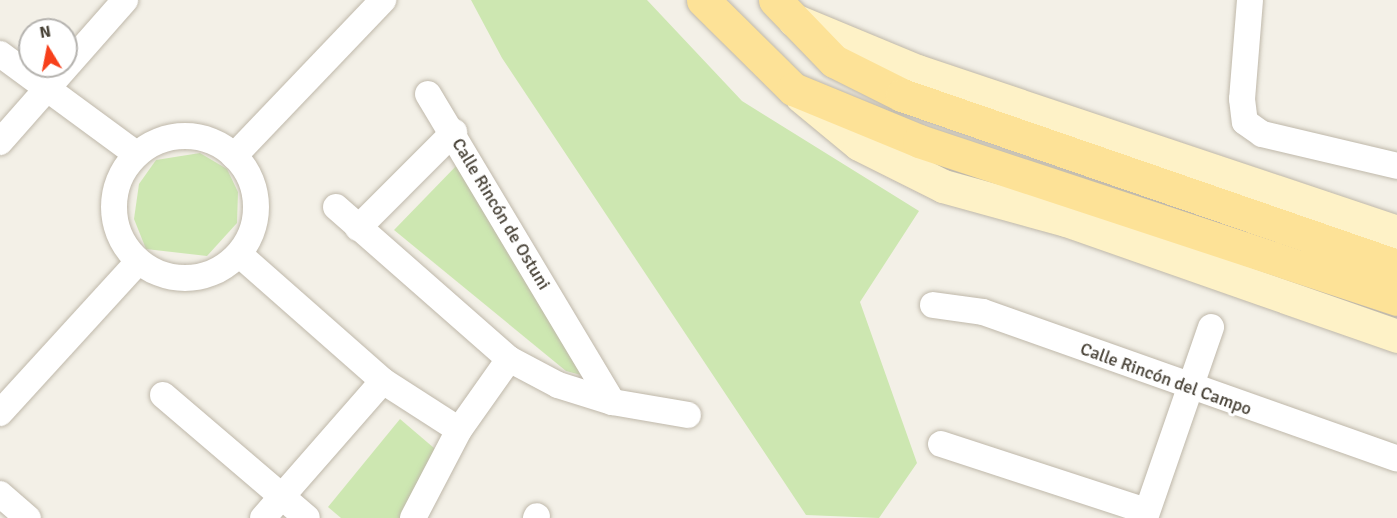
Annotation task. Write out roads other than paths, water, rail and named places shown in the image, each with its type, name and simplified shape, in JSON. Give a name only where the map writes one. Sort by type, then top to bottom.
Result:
[{"type":"main road","points":[[703,0],[793,89],[919,141],[1397,299]]},
{"type":"main road","points":[[784,10],[834,61],[902,95],[1397,266]]},
{"type":"street","points":[[0,142],[125,0]]},
{"type":"street","points":[[234,156],[383,0]]},
{"type":"street","points":[[1250,0],[1242,99],[1245,122],[1262,135],[1397,166]]},
{"type":"street","points":[[784,10],[917,71],[1397,232]]},
{"type":"street","points":[[0,54],[136,154]]},
{"type":"street","points":[[793,89],[859,144],[943,186],[1066,220],[1397,336]]},
{"type":"street","points":[[428,94],[454,132]]},
{"type":"street","name":"Calle Rincón de Ostuni","points":[[358,228],[454,132],[612,402]]},
{"type":"street","points":[[175,136],[196,137],[217,143],[234,156],[248,173],[255,193],[254,225],[239,254],[212,273],[179,279],[157,273],[138,262],[122,243],[114,220],[113,196],[121,174],[136,154],[154,143],[175,136]]},
{"type":"street","points":[[336,207],[509,359],[558,385],[612,402],[688,415]]},
{"type":"street","points":[[239,254],[383,381],[459,430]]},
{"type":"street","points":[[0,413],[138,262]]},
{"type":"street","name":"Calle Rincón del Campo","points":[[933,305],[983,312],[1189,388],[1397,459]]},
{"type":"street","points":[[941,444],[1146,515],[1211,327]]},
{"type":"street","points":[[413,518],[459,430],[509,359]]},
{"type":"street","points":[[263,518],[383,381]]},
{"type":"street","points":[[163,395],[307,518]]},
{"type":"street","points":[[0,494],[28,518]]}]
